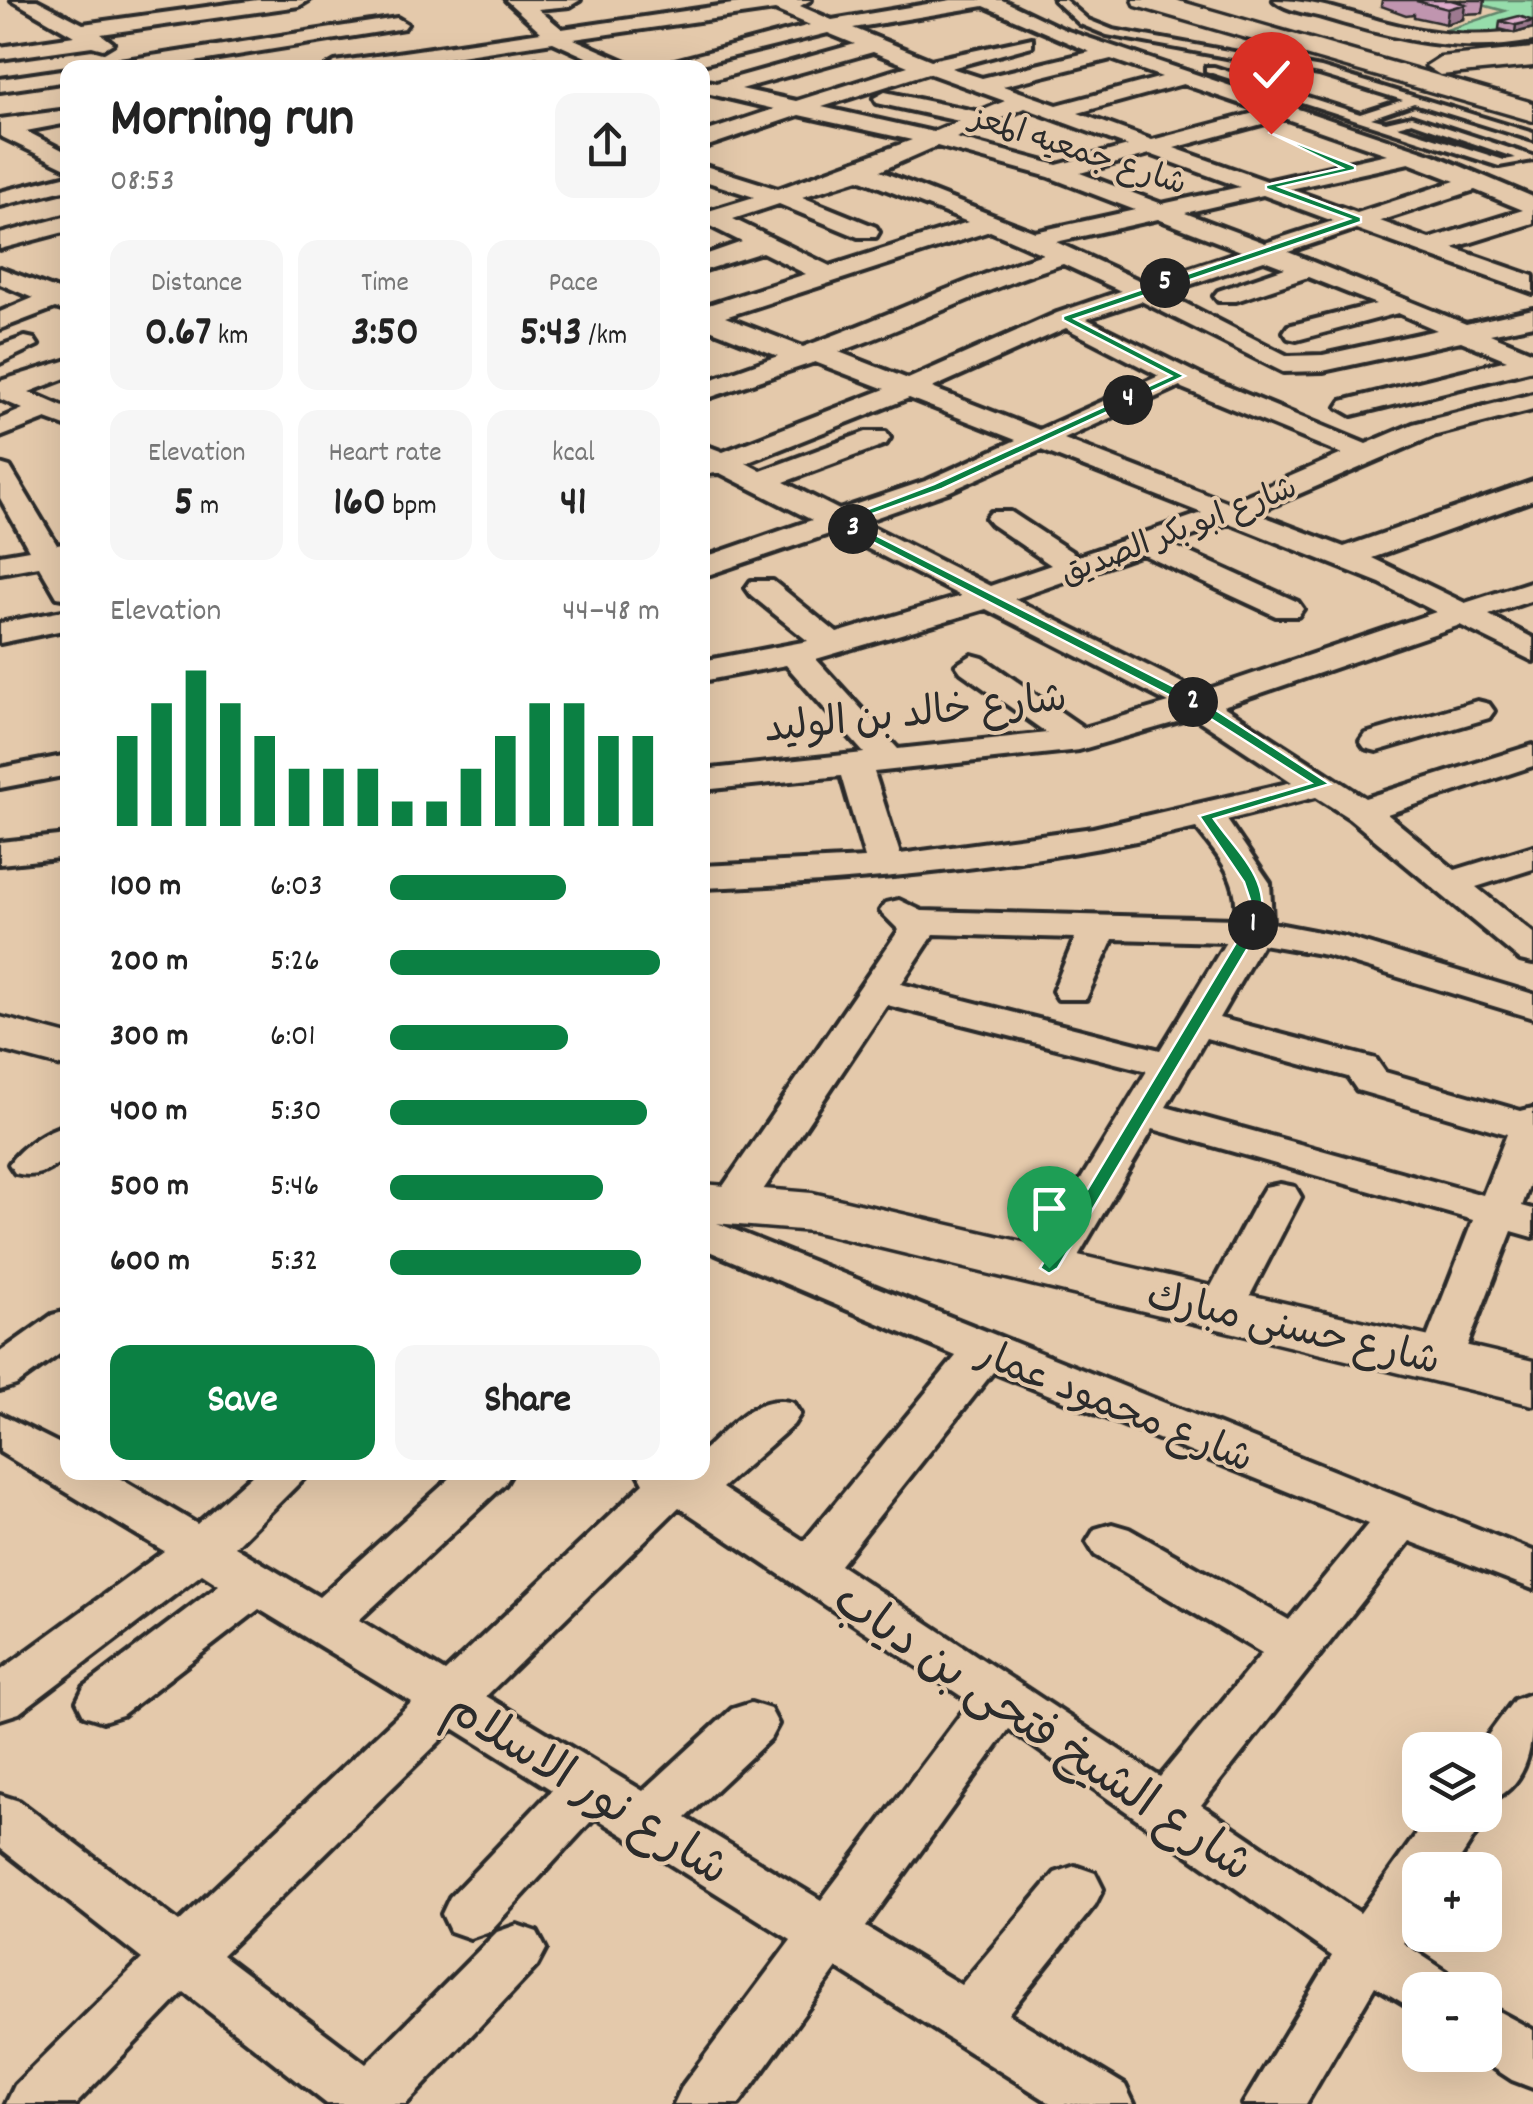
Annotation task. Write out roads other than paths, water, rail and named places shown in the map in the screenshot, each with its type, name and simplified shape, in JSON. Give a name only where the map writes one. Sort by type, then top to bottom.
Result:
[{"type":"street","points":[[0,2],[20,0],[138,60]]},
{"type":"street","points":[[0,53],[205,6],[291,0]]},
{"type":"street","points":[[382,0],[397,24],[440,60]]},
{"type":"street","points":[[518,2],[570,0]]},
{"type":"street","points":[[381,60],[550,34],[651,31],[804,0]]},
{"type":"street","points":[[690,60],[830,26],[986,0],[1031,33]]},
{"type":"street","points":[[1146,0],[1208,7],[1533,94]]},
{"type":"street","points":[[1284,0],[1455,42],[1498,42],[1533,35]]},
{"type":"street","points":[[518,2],[550,34],[606,60]]},
{"type":"street","points":[[778,4],[926,65],[1153,144],[1533,285]]},
{"type":"street","points":[[205,6],[236,31]]},
{"type":"street","points":[[1208,7],[1533,112]]},
{"type":"street","points":[[176,60],[397,24]]},
{"type":"street","points":[[651,31],[676,39]]},
{"type":"street","points":[[651,31],[694,59]]},
{"type":"street","points":[[710,138],[1031,33]]},
{"type":"street","points":[[710,89],[794,64],[884,48],[1031,33],[1184,77],[1279,129],[1411,155],[1533,206]]},
{"type":"street","points":[[267,44],[297,60]]},
{"type":"street","points":[[982,84],[1111,53]]},
{"type":"street","points":[[1440,66],[1533,57]]},
{"type":"street","points":[[0,86],[60,76]]},
{"type":"street","points":[[1060,111],[1184,77]]},
{"type":"street","name":"شارع جمعيه المعز","points":[[710,91],[936,139],[1057,172],[1309,268],[1533,362]]},
{"type":"street","points":[[885,98],[980,119]]},
{"type":"street","points":[[710,218],[860,171],[1026,100]]},
{"type":"street","points":[[1,128],[60,117]]},
{"type":"street","points":[[752,123],[791,133]]},
{"type":"street","points":[[1,128],[60,153]]},
{"type":"street","points":[[1057,172],[1153,144],[1279,129]]},
{"type":"street","points":[[16,158],[60,153]]},
{"type":"street","points":[[1320,155],[1352,168]]},
{"type":"street","points":[[1032,240],[1411,155]]},
{"type":"street","points":[[740,162],[814,187]]},
{"type":"street","points":[[860,171],[899,198],[931,186],[955,206],[1142,291],[1284,364],[1323,364],[1533,317]]},
{"type":"street","points":[[710,175],[867,232]]},
{"type":"street","points":[[710,461],[909,389],[1066,318],[1478,181]]},
{"type":"street","points":[[0,199],[60,184]]},
{"type":"street","points":[[955,206],[992,195]]},
{"type":"street","points":[[1430,247],[1533,216]]},
{"type":"street","points":[[710,220],[767,242],[826,274]]},
{"type":"street","points":[[710,313],[992,222]]},
{"type":"street","points":[[0,242],[60,225]]},
{"type":"street","points":[[710,261],[767,242]]},
{"type":"street","points":[[710,385],[811,355],[901,321],[948,297],[1069,257],[1127,244]]},
{"type":"street","points":[[871,259],[948,297]]},
{"type":"street","points":[[1227,296],[1309,268]]},
{"type":"street","points":[[0,275],[60,300]]},
{"type":"street","points":[[9,331],[60,302]]},
{"type":"street","points":[[1297,332],[1400,305]]},
{"type":"street","points":[[1066,318],[1180,376],[1366,454]]},
{"type":"street","points":[[710,319],[909,389],[1345,557],[1533,650]]},
{"type":"street","points":[[1352,407],[1533,362]]},
{"type":"street","points":[[2,390],[60,371]]},
{"type":"street","points":[[710,565],[938,486],[1180,376]]},
{"type":"street","points":[[2,390],[57,414]]},
{"type":"street","name":"شارع ابو بكر الصديق","points":[[710,670],[832,646],[990,598],[1230,513],[1424,430],[1533,402]]},
{"type":"street","points":[[0,429],[57,414]]},
{"type":"street","points":[[760,482],[876,438]]},
{"type":"street","points":[[710,461],[760,482],[1197,704],[1361,811],[1533,952]]},
{"type":"street","points":[[0,473],[58,554],[0,564]]},
{"type":"street","points":[[1345,557],[1533,490]]},
{"type":"street","points":[[1001,518],[1077,569]]},
{"type":"street","points":[[1146,544],[1287,609]]},
{"type":"street","points":[[762,588],[832,646]]},
{"type":"street","name":"شارع خالد بن الوليد","points":[[710,779],[1079,740],[1533,590]]},
{"type":"street","points":[[0,632],[60,621]]},
{"type":"street","points":[[794,654],[872,762],[886,865]]},
{"type":"street","points":[[972,666],[1079,740]]},
{"type":"street","points":[[1378,741],[1470,706],[1533,752]]},
{"type":"street","points":[[1361,811],[1533,752]]},
{"type":"street","points":[[0,778],[60,767]]},
{"type":"street","points":[[710,878],[886,865],[1070,842],[1206,816],[1322,784]]},
{"type":"street","points":[[1049,1268],[1251,931],[1259,906],[1252,882],[1206,816]]},
{"type":"street","points":[[0,853],[60,847]]},
{"type":"street","points":[[1452,883],[1533,857]]},
{"type":"street","points":[[1496,922],[1533,911]]},
{"type":"street","points":[[712,1213],[876,990],[911,917],[1251,931],[1352,950],[1533,1006]]},
{"type":"street","points":[[1072,991],[1099,926]]},
{"type":"street","points":[[876,990],[1170,1064]]},
{"type":"street","points":[[1194,1023],[1362,1068],[1371,1081],[1532,1126],[1515,1218],[1441,1361]]},
{"type":"street","points":[[0,1033],[60,1050]]},
{"type":"street","points":[[1140,1113],[1515,1218]]},
{"type":"street","points":[[30,1164],[60,1143]]},
{"type":"street","points":[[1222,1307],[1280,1197]]},
{"type":"street","name":"شارع حسنى مبارك","points":[[712,1213],[812,1212],[1533,1383]]},
{"type":"street","name":"شارع محمود عمار","points":[[712,1213],[984,1351],[1533,1571]]},
{"type":"street","points":[[0,1374],[60,1332]]},
{"type":"street","points":[[809,1569],[984,1351]]},
{"type":"street","points":[[710,1458],[776,1414]]},
{"type":"street","name":"شارع نور الاسلام","points":[[0,1430],[60,1466]]},
{"type":"street","name":"شارع نور الاسلام","points":[[84,1480],[452,1701],[1104,2104]]},
{"type":"street","points":[[0,1699],[201,1549],[277,1480]]},
{"type":"street","points":[[322,1623],[479,1480]]},
{"type":"street","points":[[36,2104],[178,1957],[452,1701],[676,1481]]},
{"type":"street","name":"شارع الشيخ فتحى بن دياب","points":[[676,1481],[1003,1697],[1402,1974]]},
{"type":"street","points":[[1165,1811],[1399,1520]]},
{"type":"street","points":[[1112,1542],[1294,1647]]},
{"type":"street","points":[[103,1700],[257,1583]]},
{"type":"street","points":[[710,2102],[1003,1697]]},
{"type":"street","points":[[1502,1757],[1533,1714]]},
{"type":"street","points":[[646,1822],[751,1724]]},
{"type":"street","points":[[470,1914],[590,1787]]},
{"type":"street","points":[[0,1817],[371,2103],[516,1949]]},
{"type":"street","points":[[968,2020],[1075,1889]]},
{"type":"street","points":[[1273,2104],[1366,1950],[1402,1899]]},
{"type":"street","points":[[1502,2041],[1533,2062]]},
{"type":"lane","points":[[1060,0],[1084,22],[1111,33],[1303,67],[1533,137]]},
{"type":"lane","points":[[1210,70],[1385,126],[1508,165],[1529,158],[1412,120],[1385,126]]},
{"type":"lane","points":[[1267,88],[1288,83],[1357,103],[1338,111]]},
{"type":"lane","points":[[1360,118],[1416,100]]}]
